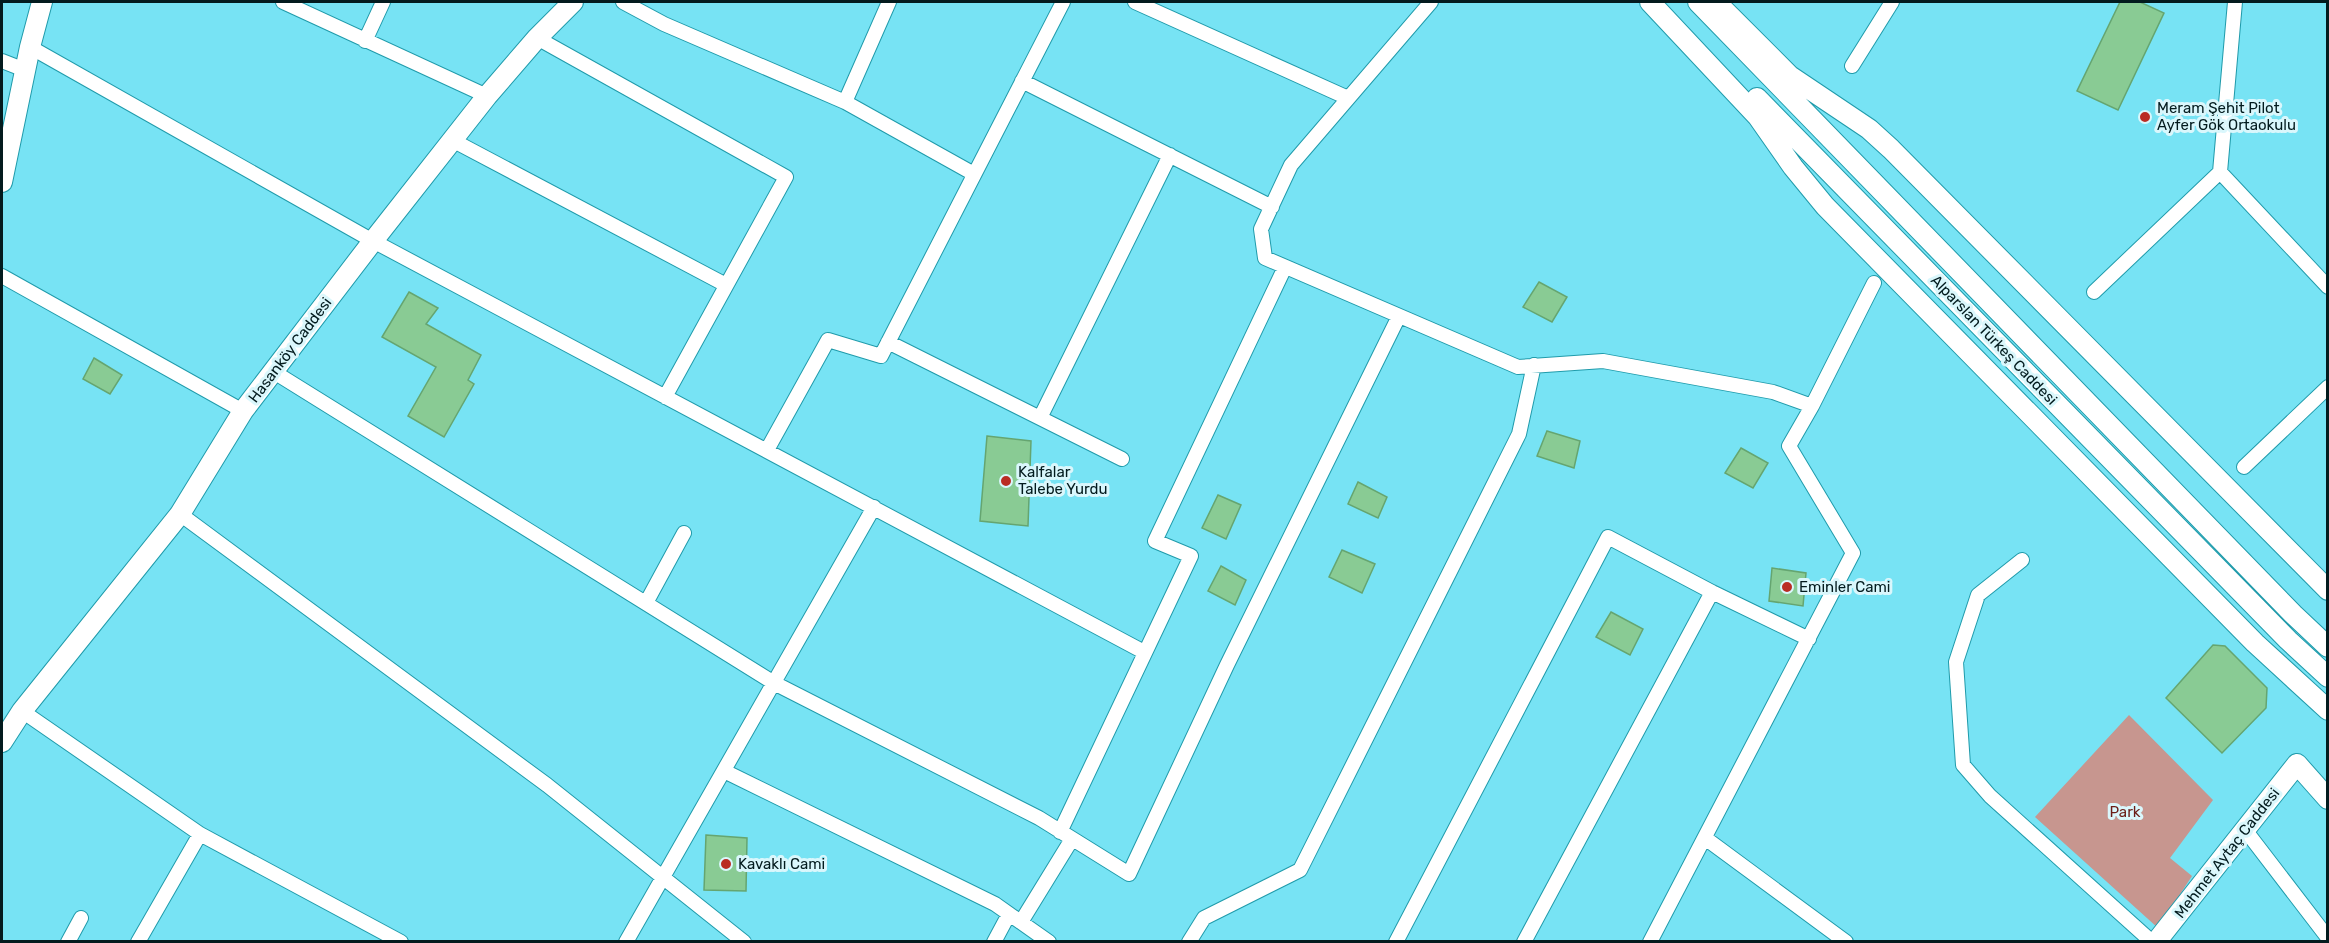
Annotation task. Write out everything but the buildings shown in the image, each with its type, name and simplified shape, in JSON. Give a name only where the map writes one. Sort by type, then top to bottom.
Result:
[{"type":"main road","points":[[2,182],[24,70],[42,2]]},
{"type":"main road","name":"Hasanköy Caddesi","points":[[2,742],[22,711],[180,514],[243,411],[373,241],[487,96],[537,38],[573,2]]},
{"type":"main road","points":[[1650,2],[1758,117],[1793,167],[1825,206],[2255,643],[2327,710]]},
{"type":"main road","name":"Alparslan Türkeş Caddesi","points":[[1663,2],[2288,640],[2328,677]]},
{"type":"main road","name":"Alparslan Türkeş Caddesi","points":[[1698,2],[2293,614],[2328,647]]},
{"type":"main road","points":[[1717,2],[1790,76],[1882,140],[2328,590]]},
{"type":"main road","name":"Hasanköy Caddesi","points":[[2,724],[22,711]]},
{"type":"main road","name":"Mehmet Aytaç Caddesi","points":[[2156,942],[2297,764],[2328,799]]},
{"type":"street","points":[[283,2],[487,96]]},
{"type":"street","points":[[365,41],[383,2]]},
{"type":"street","points":[[623,2],[664,24],[845,102],[974,174]]},
{"type":"street","points":[[845,102],[889,2]]},
{"type":"street","points":[[767,450],[828,340],[881,356],[1063,2]]},
{"type":"street","points":[[1135,2],[1348,98]]},
{"type":"street","points":[[1431,2],[1292,165],[1261,229],[1265,258],[1518,367],[1603,361],[1773,392],[1812,406]]},
{"type":"street","points":[[1852,66],[1892,2]]},
{"type":"street","points":[[2094,292],[2220,172],[2235,2]]},
{"type":"street","points":[[537,38],[786,177],[665,397]]},
{"type":"street","points":[[30,47],[373,241],[1144,652]]},
{"type":"street","points":[[2,61],[24,70]]},
{"type":"street","points":[[1022,81],[1272,207]]},
{"type":"street","points":[[452,140],[726,285]]},
{"type":"street","points":[[1040,418],[1170,155]]},
{"type":"street","points":[[2220,172],[2328,287]]},
{"type":"street","points":[[1021,922],[1066,835],[1144,652],[1191,556],[1155,541],[1285,267]]},
{"type":"street","points":[[2,276],[243,411]]},
{"type":"street","points":[[1650,942],[1853,553],[1789,446],[1812,406],[1874,283]]},
{"type":"street","points":[[274,372],[774,683],[1039,818],[1129,874],[1227,665],[1400,316]]},
{"type":"street","points":[[888,342],[1122,459]]},
{"type":"street","points":[[1189,942],[1204,918],[1300,870],[1519,434],[1534,365]]},
{"type":"street","points":[[2244,467],[2328,387]]},
{"type":"street","points":[[626,942],[874,507]]},
{"type":"street","points":[[180,514],[547,785],[744,942]]},
{"type":"street","points":[[646,603],[684,533]]},
{"type":"street","points":[[1396,942],[1608,537],[1712,592],[1809,639]]},
{"type":"street","points":[[2022,560],[1978,595],[1956,662],[1963,765],[1990,796],[2152,942]]},
{"type":"street","points":[[1524,942],[1712,592]]},
{"type":"street","points":[[22,711],[200,834],[401,942]]},
{"type":"street","points":[[724,771],[995,904],[1050,942]]},
{"type":"street","points":[[2246,831],[2328,938]]},
{"type":"street","points":[[138,942],[200,834]]},
{"type":"street","points":[[1705,838],[1846,942]]},
{"type":"street","points":[[994,942],[1009,914]]},
{"type":"street","points":[[68,942],[81,918]]},
{"type":"green space","name":"Park","points":[[2129,715],[2213,800],[2170,858],[2192,876],[2158,928],[2035,817]]},
{"type":"place","name":"Meram Şehit Pilot Ayfer Gök Ortaokulu","points":[[2145,117]]},
{"type":"place","name":"Kalfalar Talebe Yurdu","points":[[1006,481]]},
{"type":"place","name":"Eminler Cami","points":[[1787,587]]},
{"type":"place","name":"Kavaklı Cami","points":[[726,864]]}]
